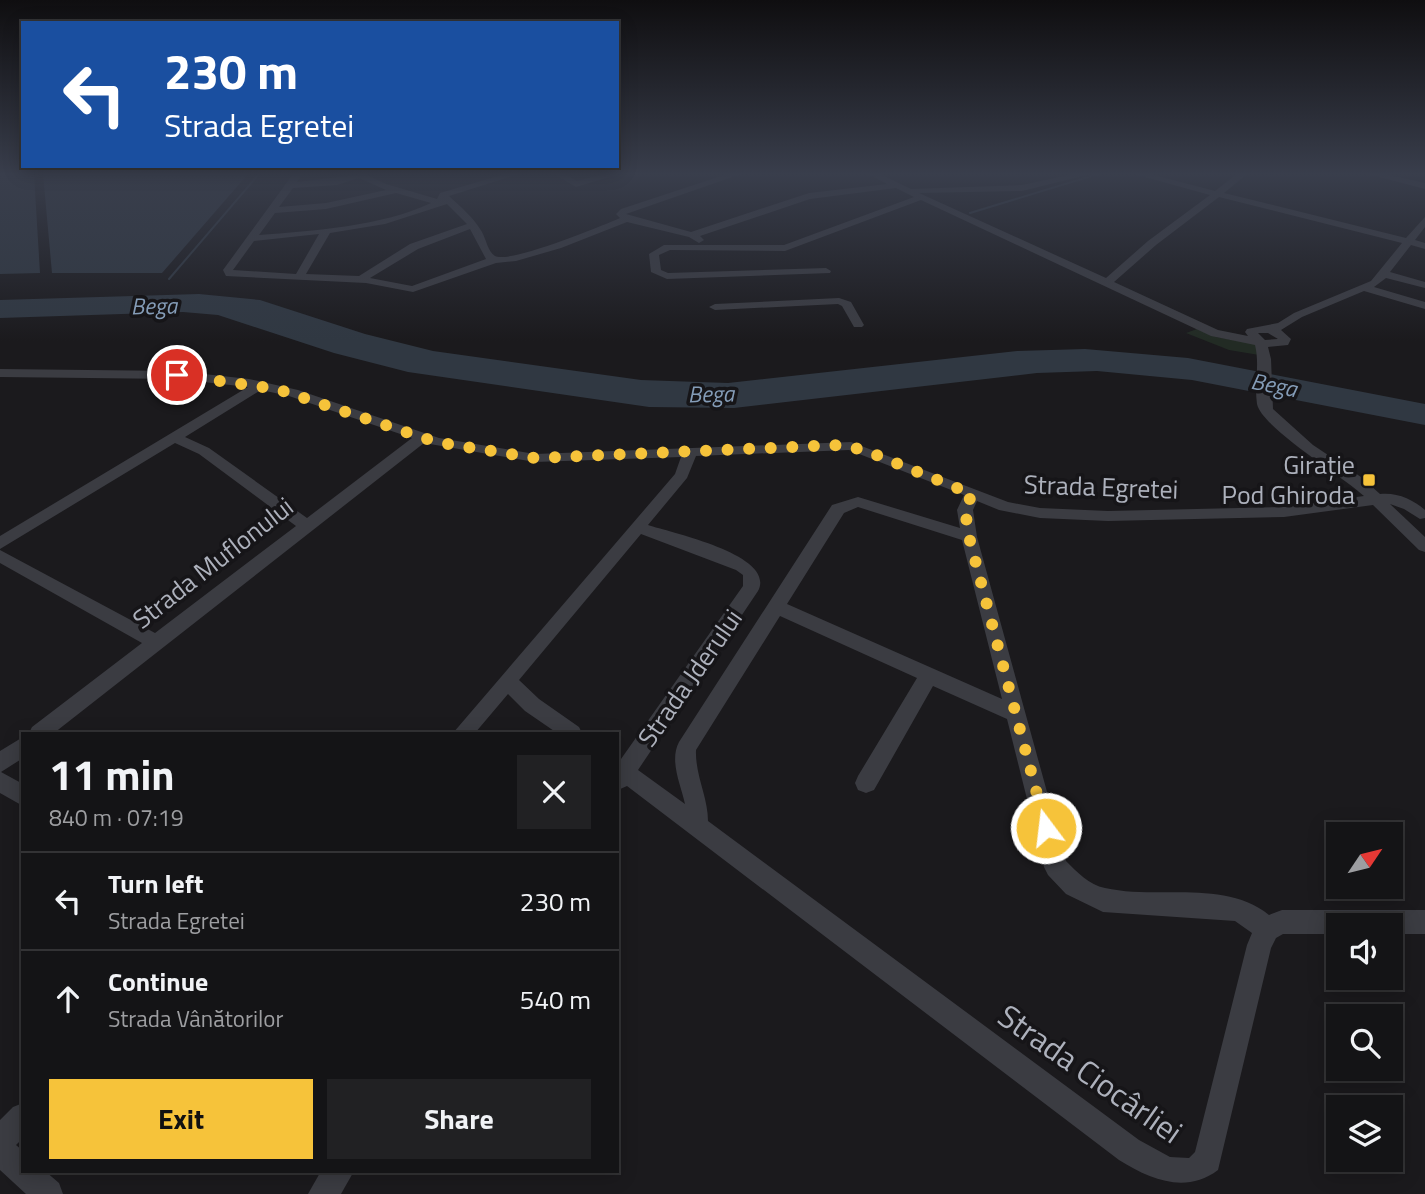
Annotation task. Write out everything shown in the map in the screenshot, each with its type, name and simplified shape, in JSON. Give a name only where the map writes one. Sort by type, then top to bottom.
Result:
[{"type":"street","points":[[258,230],[228,270],[230,274],[362,279],[413,289],[494,260],[510,262],[602,230]]},
{"type":"street","points":[[252,237],[333,230]]},
{"type":"street","points":[[362,279],[374,268],[418,244],[459,230]]},
{"type":"street","points":[[475,230],[494,260]]},
{"type":"street","points":[[670,230],[692,235],[716,248]]},
{"type":"street","points":[[692,235],[707,230]]},
{"type":"street","points":[[836,230],[790,247],[659,249],[654,254],[655,268],[656,272],[667,276],[843,302],[858,325]]},
{"type":"street","points":[[994,230],[1215,332],[1237,338],[1267,340],[1298,315],[1365,288],[1384,274],[1418,230]]},
{"type":"street","points":[[1108,282],[1170,230]]},
{"type":"street","points":[[1359,230],[1425,246]]},
{"type":"street","points":[[300,276],[326,231]]},
{"type":"street","points":[[757,249],[768,289]]},
{"type":"street","points":[[715,307],[825,271]]},
{"type":"street","points":[[1384,274],[1425,285]]},
{"type":"street","points":[[1365,288],[1425,306]]},
{"type":"street","points":[[1267,340],[1264,405],[1277,422],[1308,448],[1356,480],[1425,545]]},
{"type":"street","name":"Strada Egretei","points":[[0,373],[177,375],[260,385],[293,393],[421,438],[464,448],[535,458],[851,446],[972,494],[1024,511],[1087,516],[1284,512],[1375,499]]},
{"type":"street","points":[[0,543],[172,436],[260,385]]},
{"type":"street","points":[[172,436],[204,452],[307,526]]},
{"type":"street","name":"Strada Muflonului","points":[[39,732],[421,438]]},
{"type":"street","points":[[464,732],[640,528],[682,475],[690,453]]},
{"type":"street","points":[[972,494],[965,510],[969,537],[1015,714],[1056,867],[1074,886],[1103,900],[1236,909],[1251,916],[1267,929],[1282,922],[1304,921],[1425,922]]},
{"type":"street","points":[[1375,499],[1402,501],[1422,515]]},
{"type":"street","points":[[697,825],[699,807],[685,760],[686,748],[838,509],[858,502],[969,537]]},
{"type":"street","points":[[1394,517],[1422,515]]},
{"type":"street","name":"Strada Jderului","points":[[620,773],[752,587],[753,579],[749,571],[734,562],[640,528]]},
{"type":"street","points":[[0,556],[156,642]]},
{"type":"street","points":[[775,607],[1015,714]]},
{"type":"street","points":[[866,783],[929,675]]},
{"type":"street","points":[[508,682],[532,705],[571,732]]},
{"type":"street","points":[[0,763],[21,747]]},
{"type":"street","name":"Strada Ciocârliei","points":[[620,773],[697,825],[1129,1150],[1158,1168],[1178,1174],[1191,1174],[1200,1170],[1208,1160],[1259,946],[1267,929]]},
{"type":"street","points":[[0,781],[21,795]]},
{"type":"street","points":[[0,1141],[21,1119]]},
{"type":"street","points":[[0,1150],[21,1169]]},
{"type":"street","points":[[25,1173],[48,1194]]},
{"type":"street","points":[[323,1194],[338,1173]]},
{"type":"shaded area","points":[[1197,329],[1216,337],[1256,344],[1259,355],[1229,350],[1186,333]]},
{"type":"water","points":[[0,230],[37,230],[40,273],[0,274]]},
{"type":"water","points":[[48,230],[200,230],[162,273],[52,273]]},
{"type":"water","name":"Bega","points":[[199,294],[260,300],[365,334],[433,351],[641,380],[728,383],[1017,351],[1085,349],[1188,358],[1425,404],[1425,425],[1192,380],[1097,371],[1037,373],[734,408],[649,407],[408,372],[334,353],[218,315],[183,312],[0,318],[0,300]]},
{"type":"waterway","points":[[169,279],[211,230]]},
{"type":"place","name":"Girație Pod Ghiroda","points":[[1369,480]]},
{"type":"route","points":[[177,375],[277,389],[436,442],[501,454],[535,458],[582,458],[851,446],[972,494],[965,510],[969,537],[1046,828]]}]
